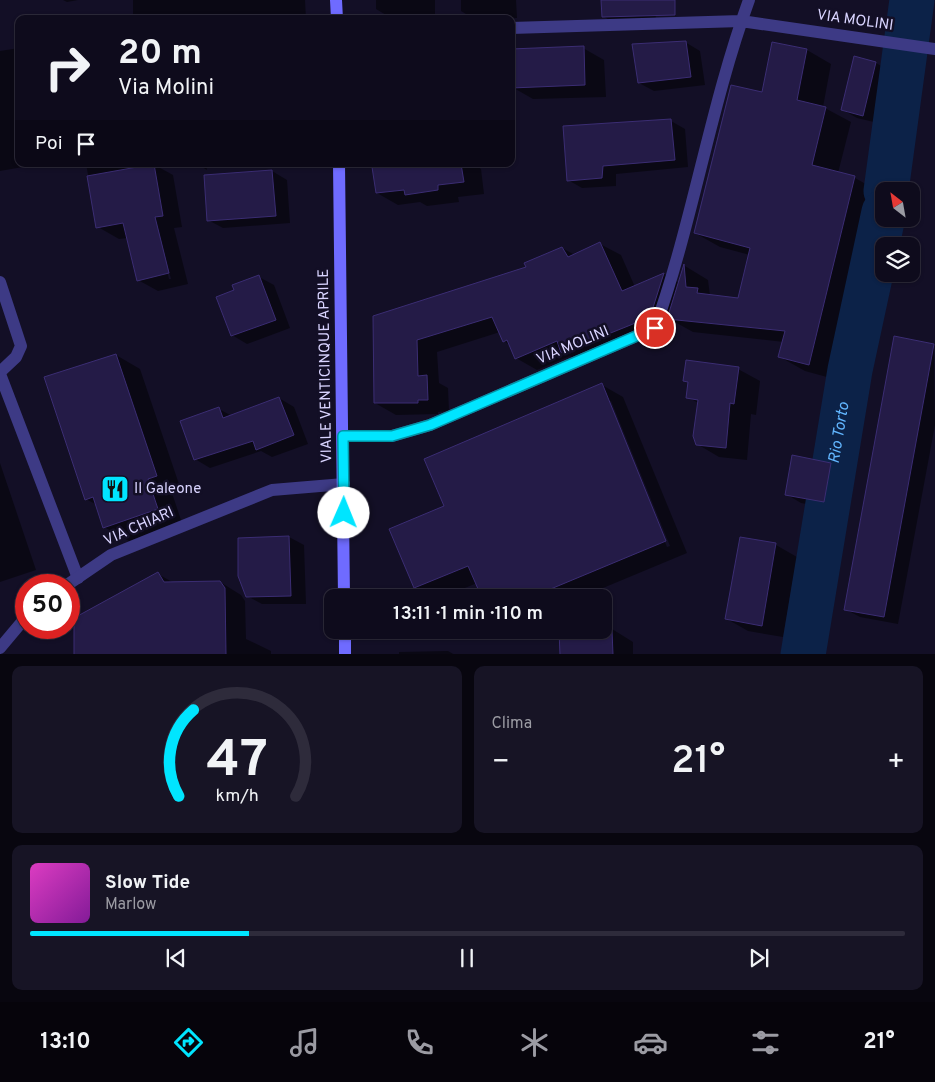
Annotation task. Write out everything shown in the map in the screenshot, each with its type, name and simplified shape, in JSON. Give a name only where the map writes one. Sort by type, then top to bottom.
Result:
[{"type":"main road","points":[[336,0],[337,15]]},
{"type":"main road","name":"VIALE VENTICINQUE APRILE","points":[[339,167],[344,589]]},
{"type":"main road","points":[[345,639],[345,654]]},
{"type":"street","name":"VIA MOLINI","points":[[343,436],[392,436],[430,425],[655,328],[671,283],[749,0]]},
{"type":"street","name":"VIA MOLINI","points":[[515,28],[742,21],[935,49]]},
{"type":"street","points":[[0,282],[21,346],[16,357],[0,373],[76,574]]},
{"type":"street","name":"VIA CHIARI","points":[[80,577],[112,555],[272,490],[344,484]]},
{"type":"street","points":[[0,648],[15,630]]},
{"type":"building","points":[[601,0],[675,0],[675,15],[602,17]]},
{"type":"building","points":[[686,41],[691,77],[638,83],[632,44]]},
{"type":"building","points":[[772,42],[807,49],[797,100],[826,107],[812,165],[855,176],[809,365],[778,357],[785,331],[667,319],[684,264],[686,287],[698,288],[697,293],[738,298],[750,248],[694,233],[731,85],[762,92]]},
{"type":"building","points":[[584,46],[585,85],[515,88],[515,49]]},
{"type":"building","points":[[854,56],[876,62],[863,116],[841,110]]},
{"type":"building","points":[[671,119],[675,160],[603,166],[602,178],[567,181],[563,126]]},
{"type":"building","points":[[137,167],[155,167],[163,216],[155,217],[169,273],[137,281],[123,223],[96,228],[87,176]]},
{"type":"building","points":[[372,167],[462,167],[464,182],[438,185],[438,190],[405,195],[404,190],[376,193]]},
{"type":"building","points":[[272,170],[276,216],[207,221],[204,175]]},
{"type":"building","points":[[600,242],[622,291],[664,273],[650,317],[645,316],[633,324],[561,353],[557,341],[515,359],[507,340],[503,342],[492,317],[417,340],[418,376],[427,375],[428,400],[418,400],[418,403],[374,403],[373,316],[526,267],[524,263],[562,247],[568,257]]},
{"type":"building","points":[[259,275],[276,320],[231,336],[216,297],[234,290],[232,285]]},
{"type":"building","points":[[894,336],[934,344],[884,617],[844,610]]},
{"type":"building","points":[[116,354],[157,476],[148,479],[158,509],[103,528],[93,497],[85,500],[44,377]]},
{"type":"building","points":[[686,360],[739,367],[734,404],[730,403],[726,448],[696,445],[693,436],[698,400],[686,398],[688,382],[683,381]]},
{"type":"building","points":[[602,383],[666,541],[551,589],[478,589],[468,566],[414,588],[389,529],[444,506],[424,459]]},
{"type":"building","points":[[279,397],[294,435],[256,450],[253,441],[194,460],[180,421],[219,407],[223,418]]},
{"type":"building","points":[[792,455],[831,463],[824,502],[785,495]]},
{"type":"building","points":[[289,536],[291,596],[246,597],[238,576],[238,538]]},
{"type":"building","points":[[740,537],[776,543],[762,626],[725,619]]},
{"type":"building","points":[[158,572],[164,582],[220,581],[225,588],[226,654],[74,654],[74,639],[80,639],[80,615]]},
{"type":"building","points":[[612,630],[613,654],[560,654],[559,639],[612,639]]},
{"type":"waterway","name":"Rio Torto","points":[[887,182],[912,0]]},
{"type":"waterway","name":"Rio Torto","points":[[803,654],[850,370],[881,228]]},
{"type":"place","name":"Il Galeone","points":[[115,489]]},
{"type":"route","points":[[344,513],[343,436],[358,434],[392,436],[430,425],[655,328]]}]
